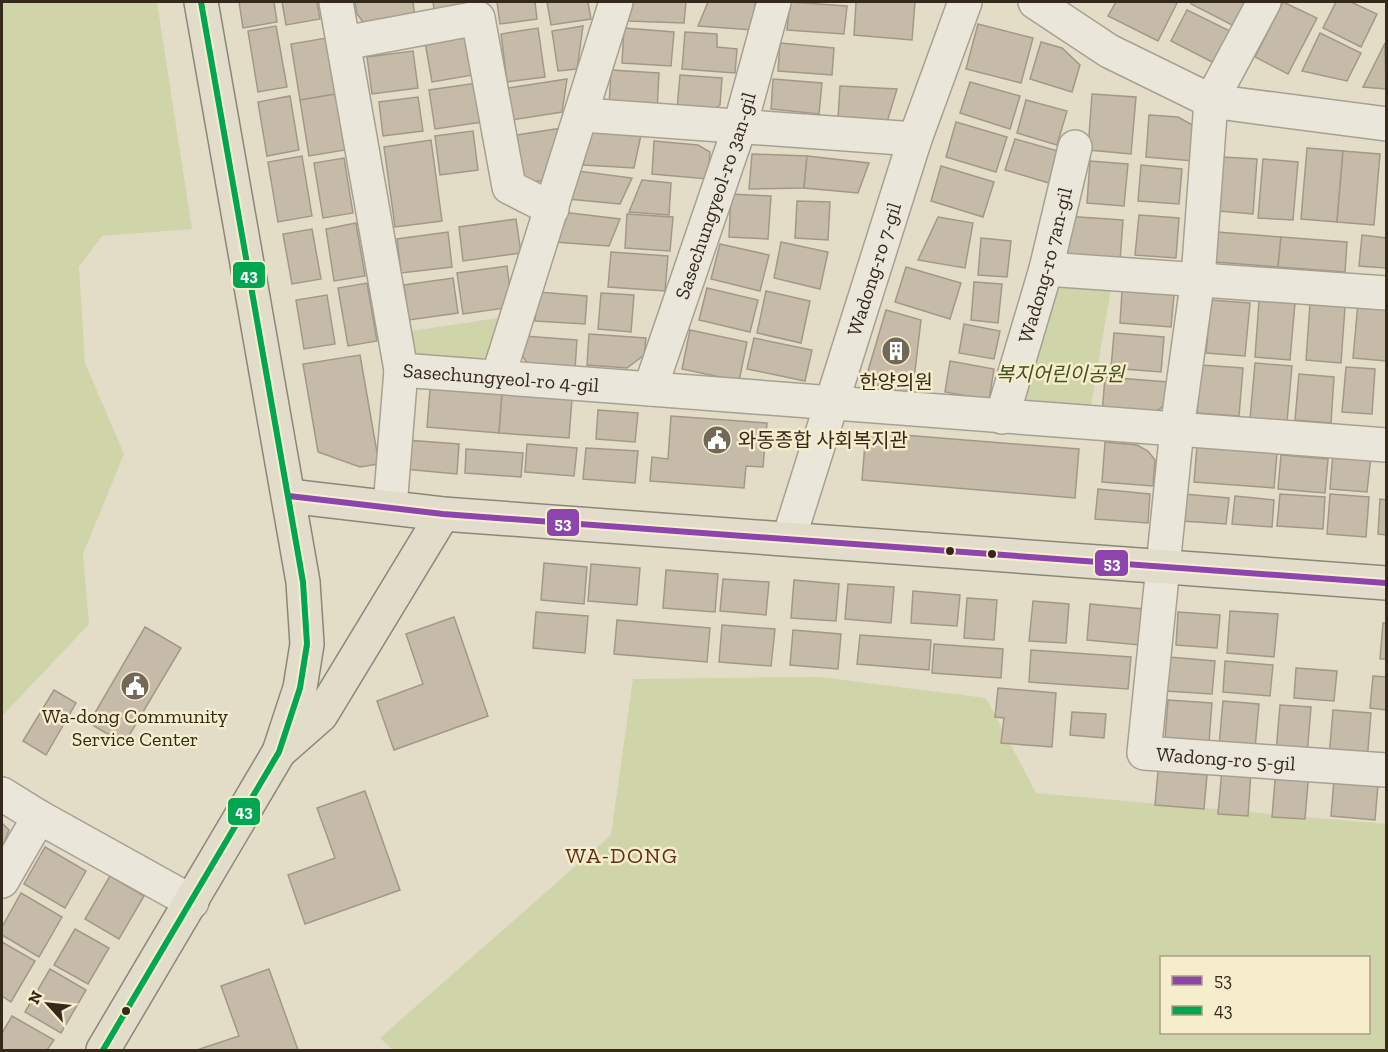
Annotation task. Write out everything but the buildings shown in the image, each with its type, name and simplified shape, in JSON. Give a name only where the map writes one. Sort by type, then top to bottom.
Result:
[{"type":"main road","points":[[104,1050],[279,752],[300,687],[307,644],[303,582],[201,2]]},
{"type":"main road","points":[[288,496],[443,514],[1386,583]]},
{"type":"main road","points":[[279,752],[321,715],[443,514]]},
{"type":"street","name":"Sasechungyeol-ro 4-gil","points":[[336,2],[401,370],[831,405]]},
{"type":"street","points":[[498,377],[583,115],[616,2]]},
{"type":"street","name":"Sasechungyeol-ro 3an-gil","points":[[650,389],[740,126],[774,2]]},
{"type":"street","name":"Wadong-ro 7-gil","points":[[789,538],[915,139],[965,2]]},
{"type":"street","points":[[1035,2],[1080,13],[1109,51],[1211,101],[1386,124]]},
{"type":"street","points":[[1163,567],[1177,429],[1198,278],[1211,101],[1264,2]]},
{"type":"street","points":[[344,43],[478,18],[509,187],[552,209]]},
{"type":"street","points":[[583,115],[915,139]]},
{"type":"street","name":"Wadong-ro 7an-gil","points":[[1002,417],[1046,269],[1075,147]]},
{"type":"street","points":[[1046,269],[1386,293]]},
{"type":"street","points":[[390,507],[401,370]]},
{"type":"street","points":[[831,405],[1386,445]]},
{"type":"street","name":"Wadong-ro 5-gil","points":[[1163,567],[1144,753],[1386,770]]},
{"type":"street","points":[[2,794],[192,902]]},
{"type":"street","points":[[2,880],[39,817]]},
{"type":"green space","points":[[2,2],[157,2],[192,229],[102,236],[79,267],[85,363],[124,454],[83,554],[89,624],[2,716]]},
{"type":"green space","name":"복지어린이공원","points":[[1051,274],[1112,283],[1089,417],[1011,414]]},
{"type":"green space","points":[[511,316],[496,369],[412,354],[411,331]]},
{"type":"green space","points":[[819,677],[986,698],[1036,793],[1386,824],[1386,1050],[393,1050],[380,1038],[611,835],[633,679]]},
{"type":"transit line","name":"43","points":[[103,1050],[279,752],[300,688],[307,644],[303,582],[201,2]]},
{"type":"transit line","name":"53","points":[[289,496],[443,514],[1386,583]]},
{"type":"place","name":"한양의원","points":[[896,351]]},
{"type":"place","name":"와동종합 사회복지관","points":[[717,440]]},
{"type":"place","name":"Wa-dong Community Service Center","points":[[135,686]]},
{"type":"district","name":"WA-DONG","points":[[622,855]]}]
